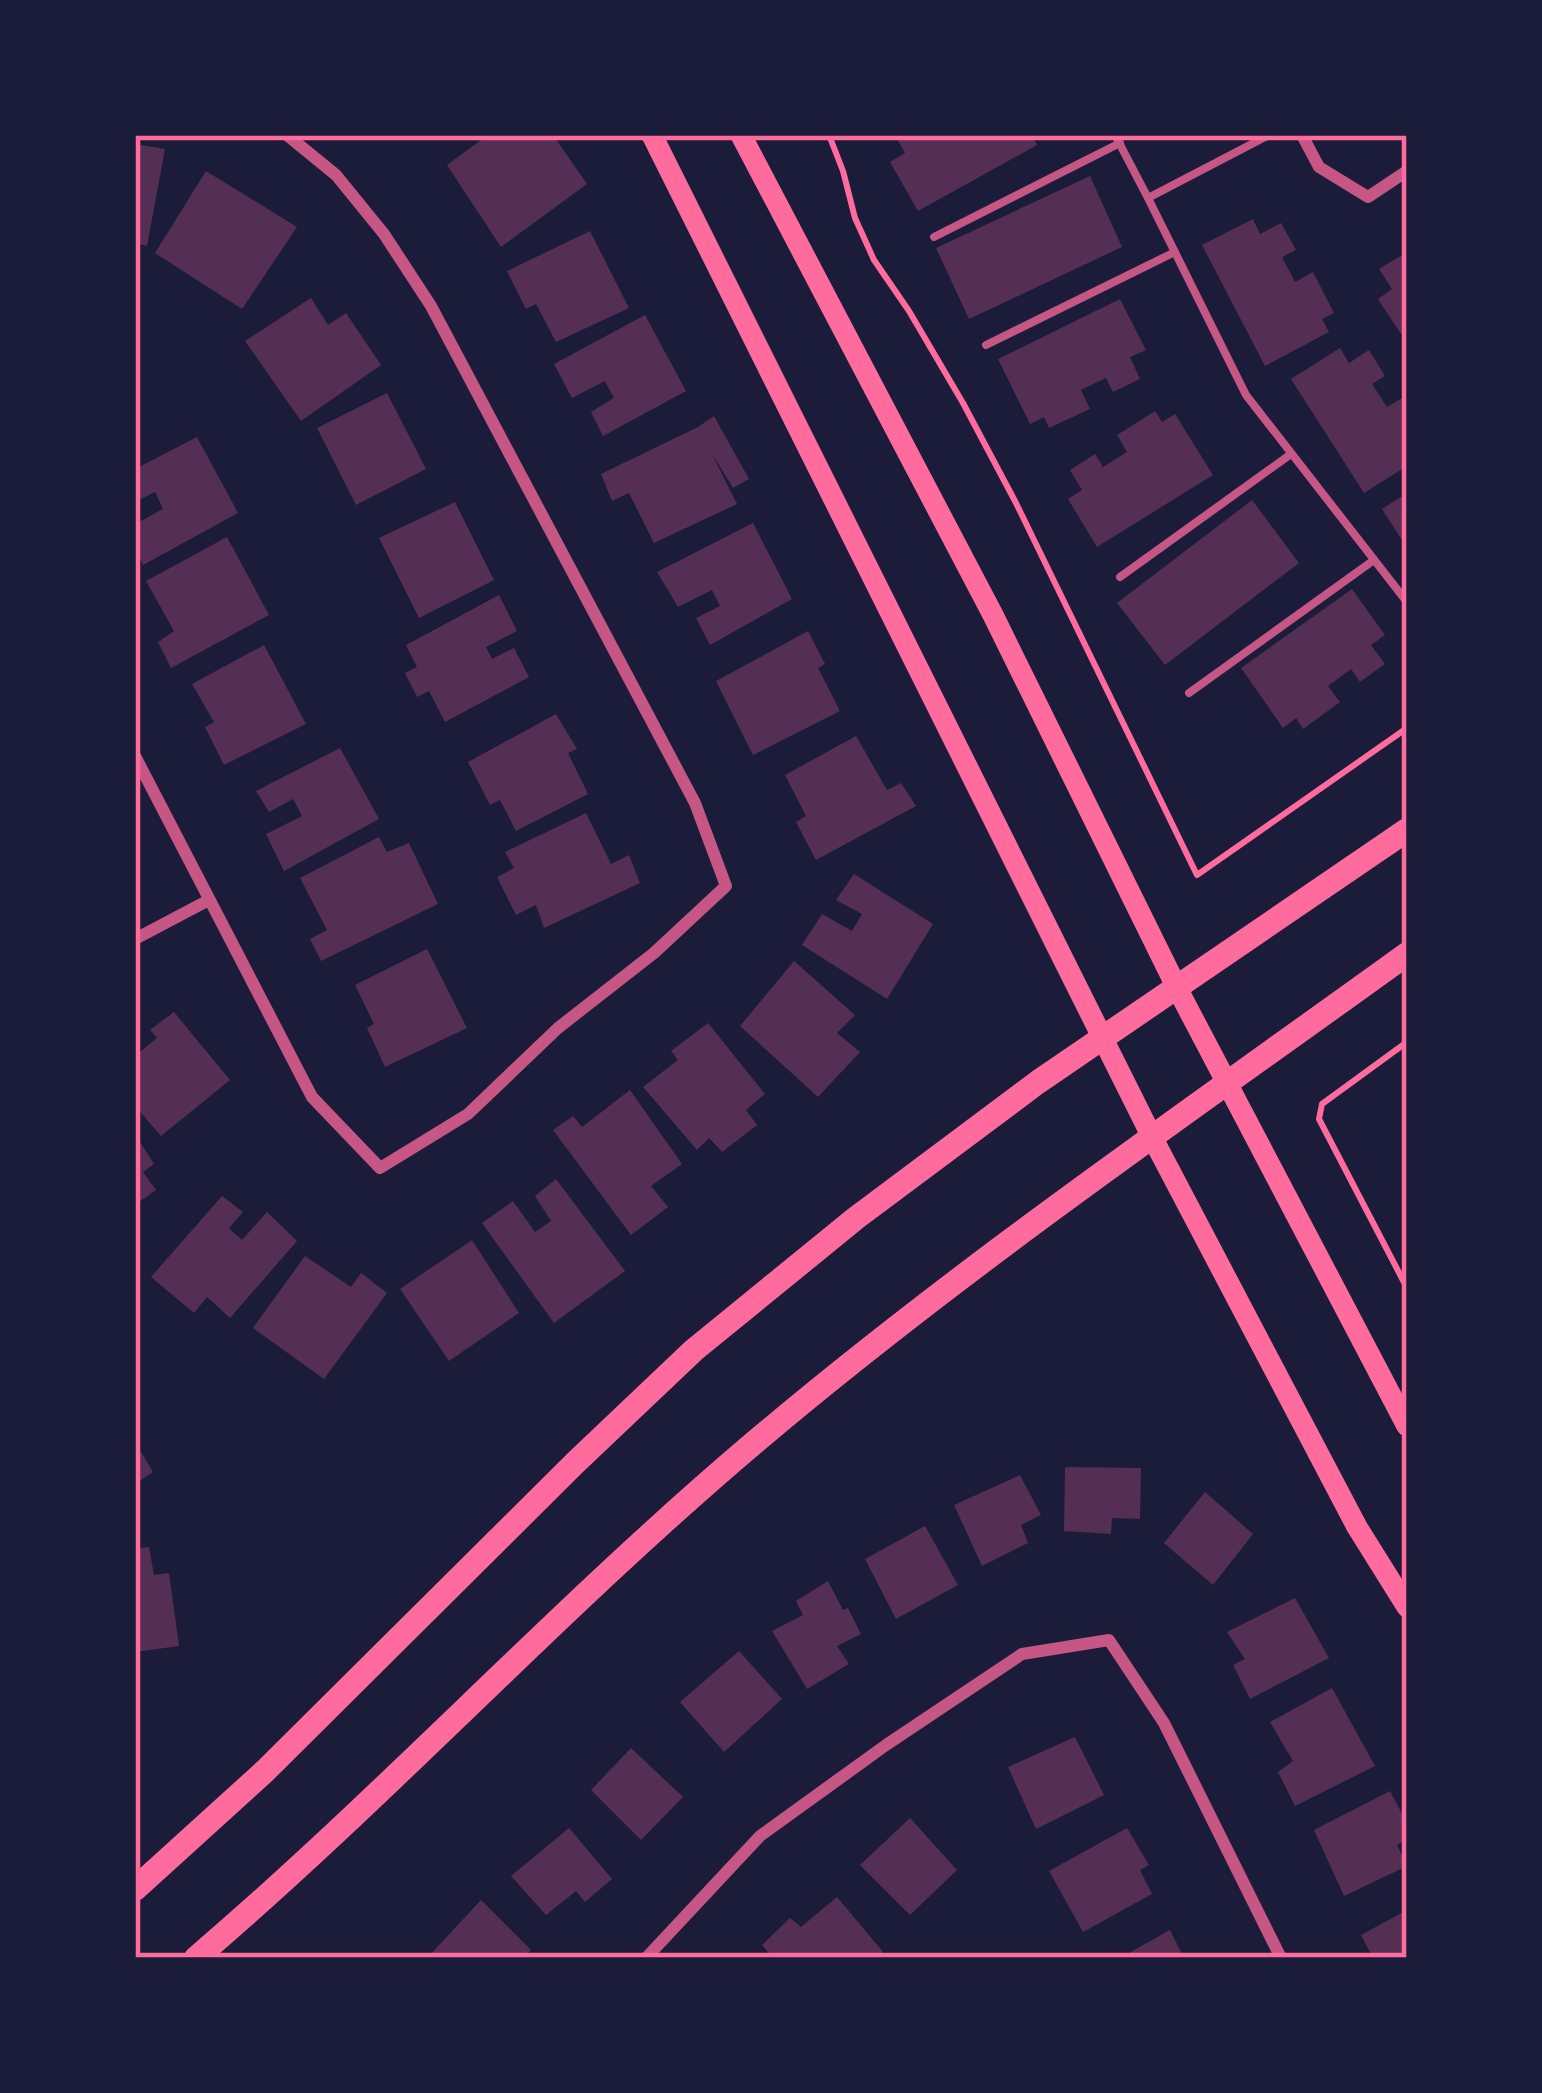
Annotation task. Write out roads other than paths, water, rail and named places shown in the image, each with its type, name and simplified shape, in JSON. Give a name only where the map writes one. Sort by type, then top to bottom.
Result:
[{"type":"main road","points":[[652,135],[1152,1137],[1357,1527],[1407,1607]]},
{"type":"main road","points":[[741,135],[993,615],[1177,988],[1407,1426]]},
{"type":"main road","points":[[135,1889],[265,1771],[694,1350],[856,1218],[1037,1082],[1407,830]]},
{"type":"main road","points":[[196,1958],[726,1467],[952,1282],[1407,955]]},
{"type":"street","points":[[135,756],[312,1096],[380,1168],[468,1114],[558,1028],[654,953],[726,886],[695,803],[431,306],[384,234],[335,175],[287,135]]},
{"type":"street","points":[[1301,135],[1319,167],[1368,197],[1407,171]]},
{"type":"street","points":[[135,939],[209,900]]},
{"type":"street","points":[[646,1958],[760,1836],[886,1745],[1022,1654],[1109,1640],[1164,1724],[1281,1958]]},
{"type":"lane","points":[[1148,198],[1269,135]]},
{"type":"lane","points":[[934,237],[1118,139],[1246,395],[1407,602]]},
{"type":"lane","points":[[986,345],[1175,252]]},
{"type":"lane","points":[[1120,578],[1292,454]]},
{"type":"lane","points":[[1189,693],[1374,560]]}]
